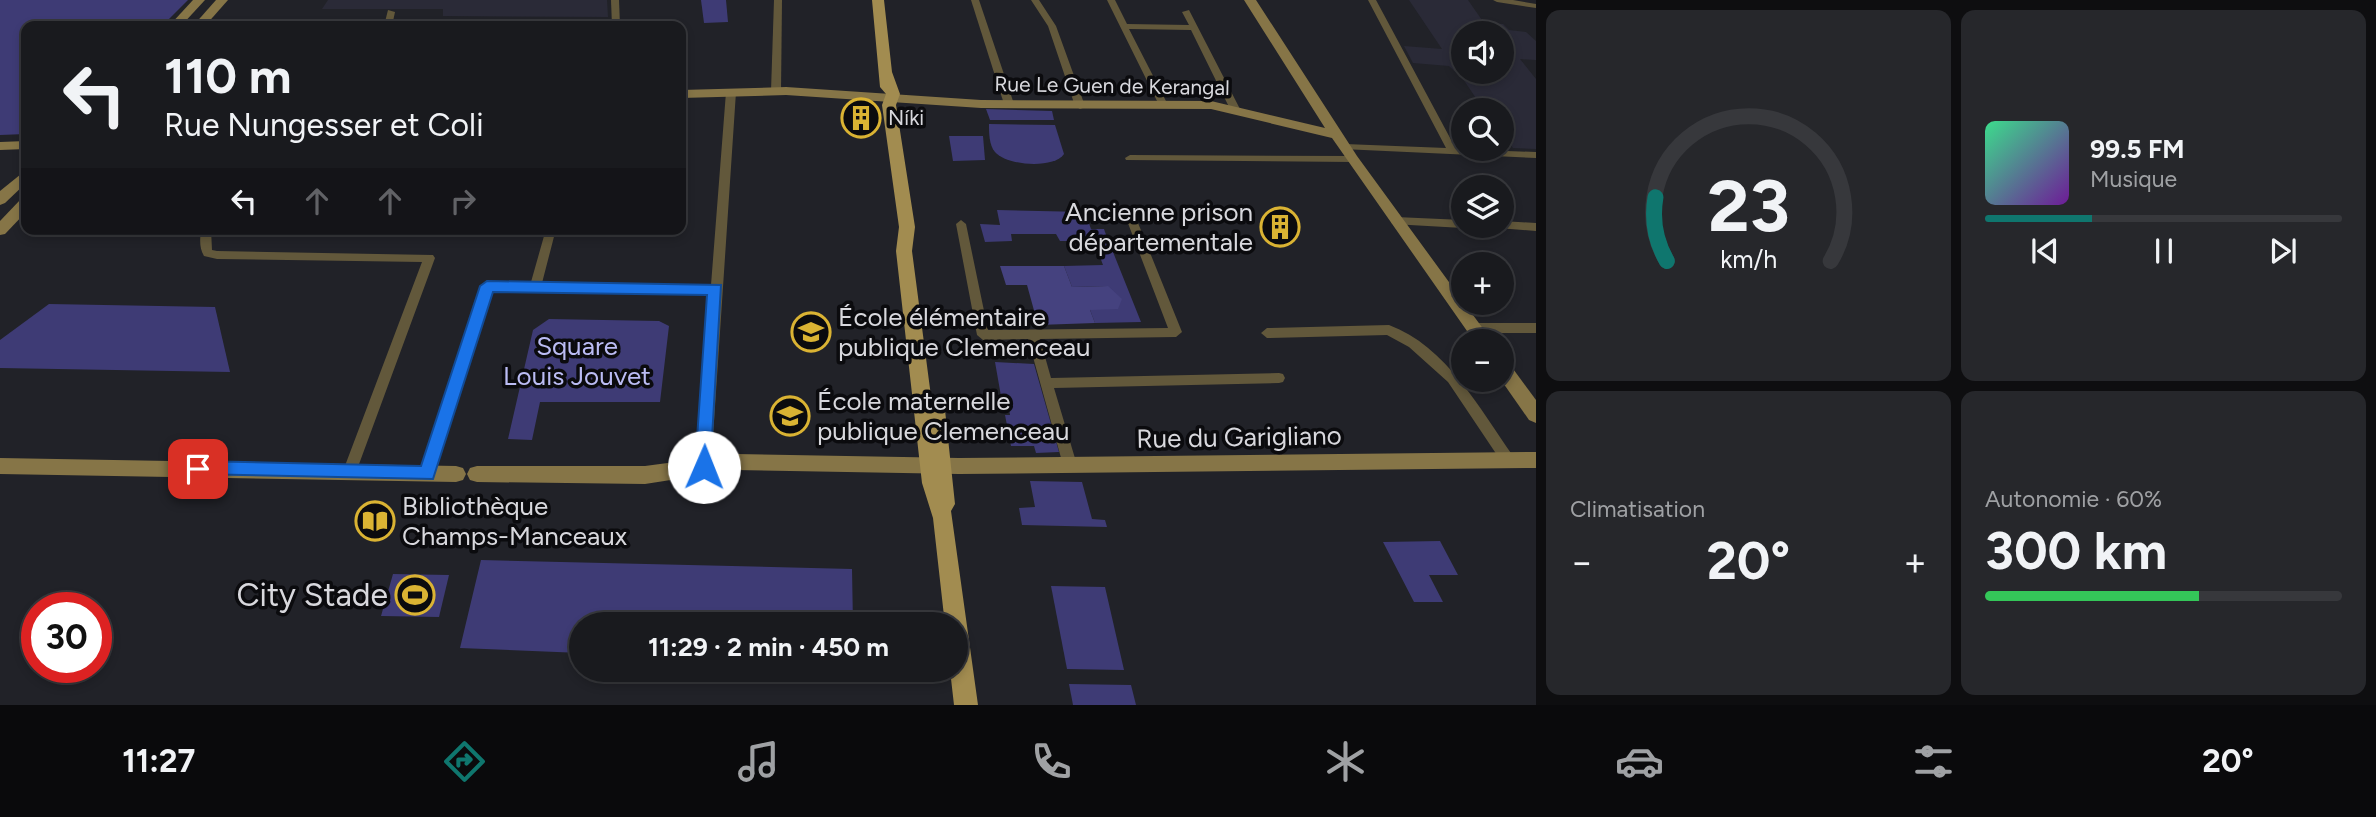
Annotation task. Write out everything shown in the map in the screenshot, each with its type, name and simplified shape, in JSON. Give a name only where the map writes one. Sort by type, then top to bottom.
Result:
[{"type":"main road","points":[[878,0],[888,75],[893,90],[891,99],[896,115],[894,123],[907,227],[904,251],[937,466],[966,705]]},
{"type":"street","points":[[180,21],[199,0]]},
{"type":"street","points":[[203,21],[222,0]]},
{"type":"street","points":[[615,0],[616,21]]},
{"type":"street","points":[[776,91],[778,0]]},
{"type":"street","points":[[975,0],[1010,104]]},
{"type":"street","points":[[1035,0],[1052,26],[1080,106]]},
{"type":"street","points":[[1111,0],[1163,105]]},
{"type":"street","points":[[1250,0],[1340,142],[1474,329]]},
{"type":"street","points":[[1372,0],[1451,148]]},
{"type":"street","points":[[1497,0],[1536,6]]},
{"type":"street","points":[[389,21],[390,12]]},
{"type":"street","points":[[1186,12],[1235,109]]},
{"type":"street","points":[[1125,26],[1195,28]]},
{"type":"street","name":"Rue Le Guen de Kerangal","points":[[686,94],[776,91],[891,99],[918,104],[1211,105],[1292,123],[1340,142]]},
{"type":"street","points":[[704,467],[731,92]]},
{"type":"street","points":[[1130,158],[1340,142],[1451,152]]},
{"type":"street","points":[[0,146],[21,145]]},
{"type":"street","points":[[1514,154],[1536,155]]},
{"type":"street","points":[[0,156],[21,155]]},
{"type":"street","points":[[0,200],[21,180]]},
{"type":"street","points":[[0,230],[21,210]]},
{"type":"street","points":[[961,224],[983,335],[1176,332],[1131,218]]},
{"type":"street","points":[[1396,221],[1451,223]]},
{"type":"street","points":[[1514,226],[1536,227]]},
{"type":"street","points":[[206,235],[205,247],[208,253],[217,255],[429,258],[350,471]]},
{"type":"street","points":[[535,287],[549,235]]},
{"type":"street","points":[[427,474],[487,286],[715,289]]},
{"type":"street","points":[[1514,330],[1536,328]]},
{"type":"street","points":[[1266,332],[1389,330],[1413,344],[1452,378],[1508,460]]},
{"type":"street","points":[[1033,335],[1070,465]]},
{"type":"street","points":[[1046,383],[1279,379]]},
{"type":"street","points":[[1514,384],[1536,415]]},
{"type":"street","name":"Rue du Garigliano","points":[[477,474],[626,475],[735,462],[937,466],[1536,460]]},
{"type":"street","points":[[0,466],[456,474]]},
{"type":"shaded area","points":[[328,0],[607,0],[608,17],[443,16],[443,9],[322,9]]},
{"type":"shaded area","points":[[1409,0],[1468,0],[1483,21],[1451,21],[1451,68],[1413,63],[1404,46],[1442,49]]},
{"type":"shaded area","points":[[1514,31],[1526,32],[1536,41],[1536,60],[1520,59],[1536,79],[1536,149],[1514,148],[1514,98],[1476,98],[1466,84],[1514,84]]},
{"type":"shaded area","points":[[1000,266],[1064,266],[1072,287],[1108,286],[1122,299],[1118,309],[1090,310],[1095,323],[1038,325],[1027,285],[1006,285]]},
{"type":"green space","points":[[0,0],[188,0],[167,21],[21,21],[21,134],[0,135]]},
{"type":"green space","points":[[701,0],[726,0],[728,22],[704,23]]},
{"type":"green space","points":[[986,109],[1052,111],[1054,120],[990,120]]},
{"type":"green space","points":[[989,124],[1055,125],[1064,154],[1059,159],[1041,164],[1019,163],[1001,157],[993,149]]},
{"type":"green space","points":[[949,136],[983,136],[985,160],[953,161]]},
{"type":"green space","points":[[997,210],[1085,212],[1091,229],[1104,229],[1141,322],[1095,323],[1090,310],[1108,286],[1072,287],[1064,266],[1103,265],[1094,241],[1060,241],[1056,234],[1011,234],[1012,241],[985,242],[980,224],[1000,225]]},
{"type":"green space","points":[[49,304],[215,307],[230,372],[0,368],[0,340]]},
{"type":"green space","name":"Square Louis Jouvet","points":[[549,319],[659,321],[669,326],[660,402],[540,402],[532,440],[508,439],[533,330]]},
{"type":"green space","points":[[995,362],[1034,364],[1059,452],[1036,453],[1034,446],[1011,446],[1005,415],[1010,415],[1008,402],[1002,402]]},
{"type":"green space","points":[[1030,481],[1082,482],[1092,519],[1105,520],[1107,527],[1022,525],[1019,508],[1035,507]]},
{"type":"green space","points":[[1440,541],[1458,575],[1429,575],[1443,602],[1414,602],[1383,542]]},
{"type":"green space","points":[[481,560],[852,569],[853,612],[569,612],[569,653],[460,648]]},
{"type":"green space","name":"City Stade","points":[[393,574],[449,575],[439,617],[381,616]]},
{"type":"green space","points":[[1051,586],[1105,587],[1124,670],[1067,669]]},
{"type":"green space","points":[[1069,684],[1131,685],[1136,705],[1073,705]]},
{"type":"place","name":"Níki","points":[[861,118]]},
{"type":"place","name":"Ancienne prison départementale","points":[[1280,227]]},
{"type":"place","name":"École élémentaire publique Clemenceau","points":[[811,332]]},
{"type":"place","name":"École maternelle publique Clemenceau","points":[[790,416]]},
{"type":"place","name":"Bibliothèque Champs-Manceaux","points":[[375,521]]},
{"type":"place","name":"City Stade","points":[[415,595]]},
{"type":"route","points":[[198,469],[427,474],[487,286],[715,289],[703,447],[704,467]]}]
